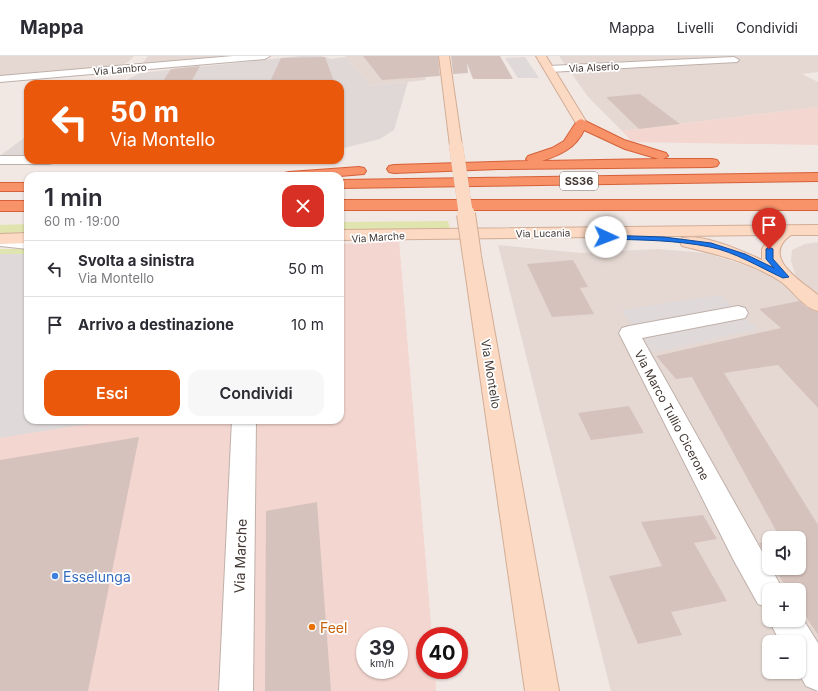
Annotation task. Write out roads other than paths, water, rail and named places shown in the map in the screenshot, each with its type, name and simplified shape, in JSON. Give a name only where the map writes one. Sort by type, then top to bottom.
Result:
[{"type":"highway","points":[[516,164],[555,152],[577,136],[581,123],[607,138],[628,147],[684,160],[712,163]]},
{"type":"highway","points":[[344,173],[516,164],[728,163]]},
{"type":"highway","name":"SS36","points":[[344,184],[818,177]]},
{"type":"highway","points":[[0,187],[24,187]]},
{"type":"highway","name":"SS36","points":[[344,205],[818,205]]},
{"type":"highway","points":[[0,206],[24,206]]},
{"type":"street","points":[[132,68],[142,56]]},
{"type":"street","name":"Via Lambro","points":[[0,79],[265,56]]},
{"type":"street","name":"Via Montello","points":[[444,56],[472,256],[542,691]]},
{"type":"street","points":[[541,56],[581,123]]},
{"type":"street","name":"Via Alserio","points":[[549,69],[734,60]]},
{"type":"street","points":[[0,160],[24,160]]},
{"type":"street","name":"Via Lucania","points":[[344,235],[818,230]]},
{"type":"street","points":[[786,231],[775,238],[769,249],[770,259],[785,277],[818,305]]},
{"type":"street","points":[[519,233],[664,239],[711,245],[743,256],[785,277]]},
{"type":"street","name":"Via Marche","points":[[344,240],[416,234]]},
{"type":"street","points":[[0,240],[24,238]]},
{"type":"street","points":[[0,240],[24,243]]},
{"type":"street","name":"Via Marco Tullio Cicerone","points":[[738,313],[629,333],[743,549],[763,583]]},
{"type":"street","name":"Via Marche","points":[[236,691],[244,424]]},
{"type":"street","points":[[806,654],[818,674]]},
{"type":"place","name":"Esselunga","points":[[55,576]]},
{"type":"place","name":"Feel","points":[[312,627]]}]
